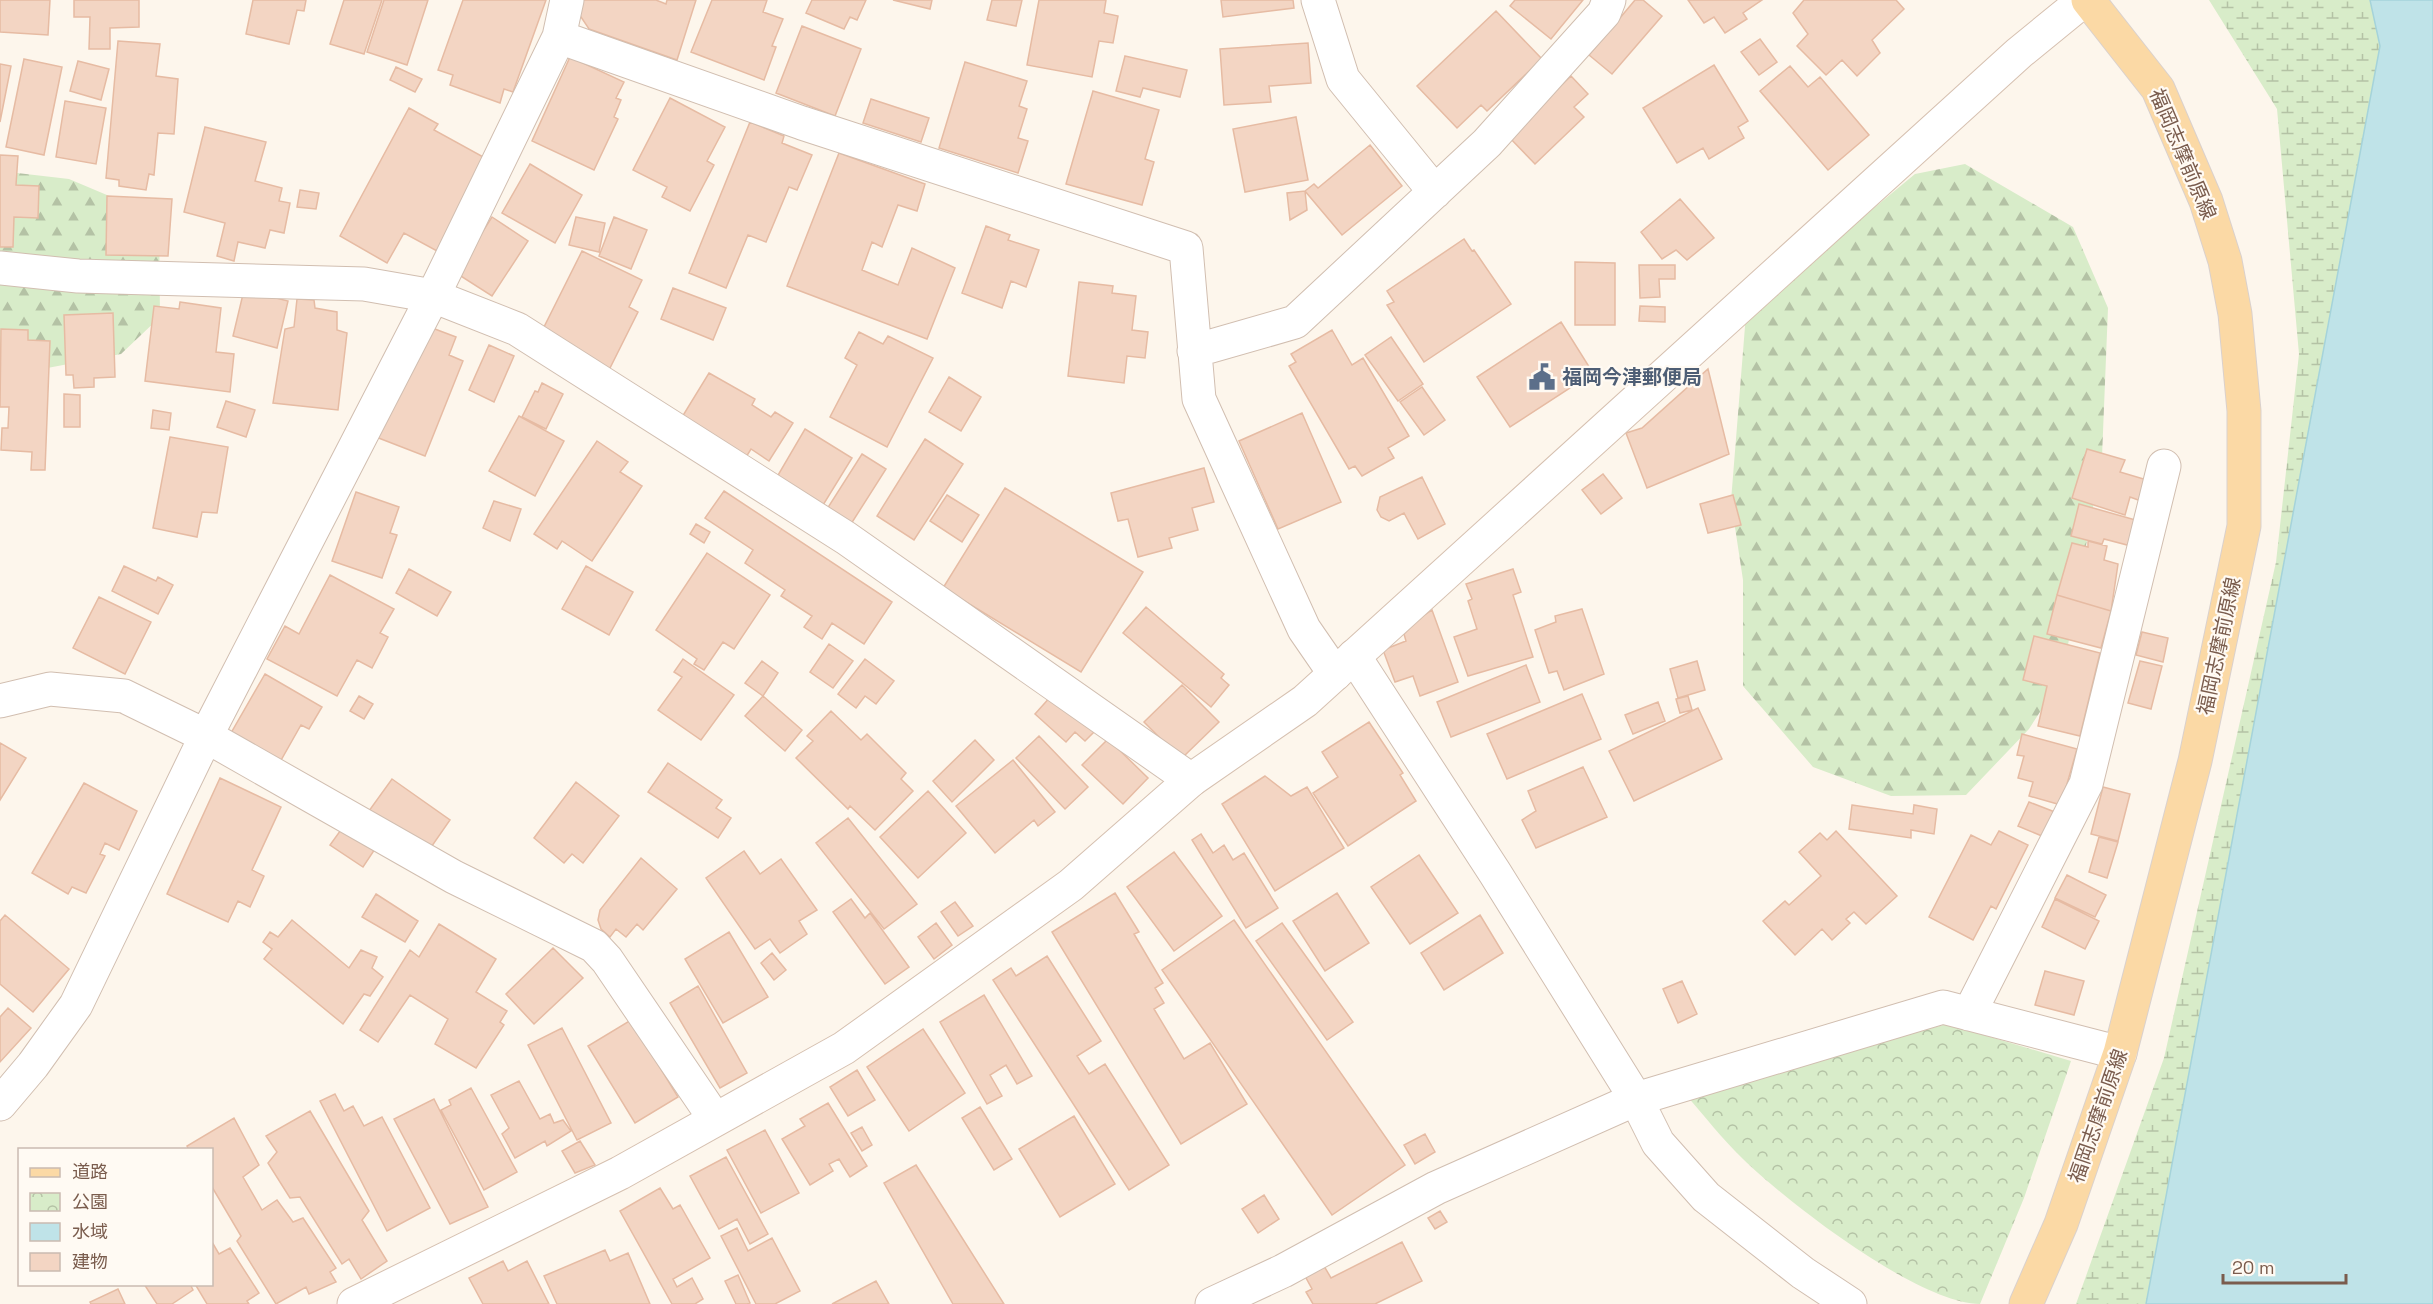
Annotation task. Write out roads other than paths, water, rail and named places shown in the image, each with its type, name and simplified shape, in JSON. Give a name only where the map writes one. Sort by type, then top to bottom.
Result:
[{"type":"main road","name":"福岡志摩前原線","points":[[2026,1304],[2061,1224],[2120,1053],[2195,761],[2244,526],[2244,411],[2235,314],[2225,261],[2206,201],[2158,89],[2086,0]]},
{"type":"street","points":[[0,1104],[33,1065],[76,1005],[206,736],[433,296],[559,37],[567,0]]},
{"type":"street","points":[[1318,0],[1343,79],[1435,192]]},
{"type":"street","points":[[1194,351],[1295,322],[1487,143],[1604,13],[1609,0]]},
{"type":"street","points":[[354,1304],[620,1173],[844,1048],[1071,885],[1191,780],[1305,701],[2019,53],[2086,0]]},
{"type":"street","points":[[559,37],[802,123],[1186,248],[1198,399],[1304,629],[1344,665],[1495,873],[1636,1099],[1658,1143],[1706,1197],[1803,1273],[1850,1304]]},
{"type":"street","points":[[0,268],[78,276],[364,284],[433,296],[517,329],[826,525],[1191,780]]},
{"type":"street","points":[[1969,1014],[2086,784],[2164,466]]},
{"type":"street","points":[[0,701],[50,689],[124,696],[206,736],[454,877],[594,946],[608,960],[715,1119]]},
{"type":"street","points":[[1212,1304],[1283,1271],[1436,1188],[1636,1099],[1943,1007],[2120,1053]]},
{"type":"water","points":[[2370,0],[2433,0],[2433,1304],[2146,1304],[2380,46]]},
{"type":"place","name":"福岡今津郵便局","points":[[1542,377]]}]
